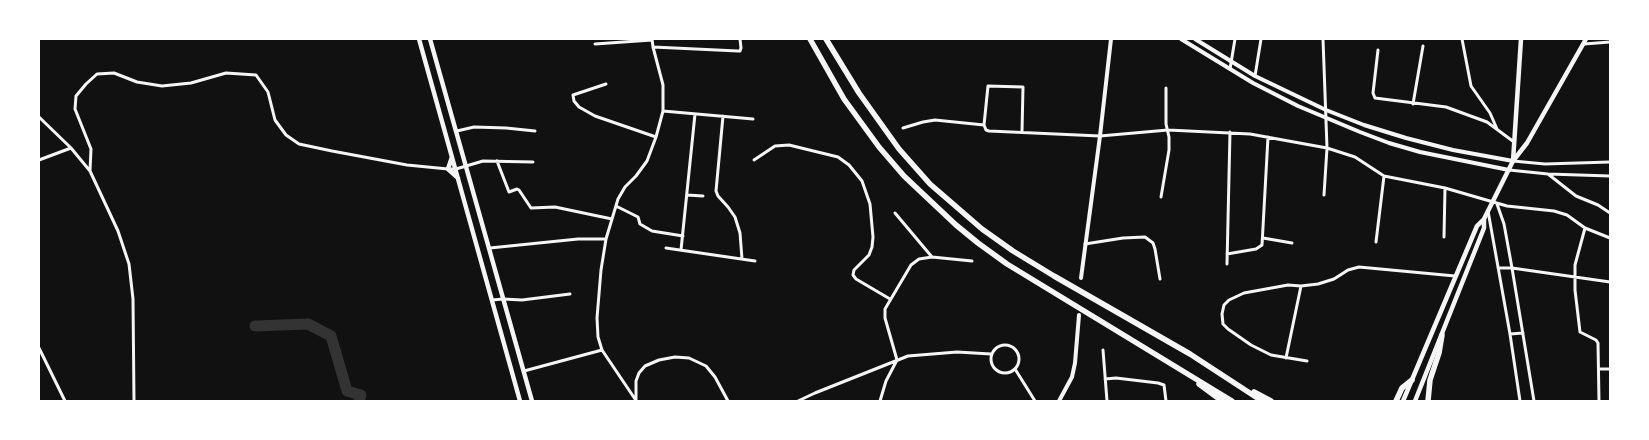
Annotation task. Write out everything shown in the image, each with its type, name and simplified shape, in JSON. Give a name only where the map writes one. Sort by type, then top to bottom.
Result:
[{"type":"highway","points":[[810,39],[844,99],[879,147],[904,176],[956,225],[1002,261],[1232,401]]},
{"type":"highway","points":[[826,39],[859,93],[899,149],[930,184],[963,214],[982,229],[1054,276],[1190,354],[1262,401]]},
{"type":"highway","points":[[1428,401],[1430,380],[1439,353],[1442,335]]},
{"type":"highway","points":[[1190,375],[1207,391],[1222,401]]},
{"type":"highway","points":[[1228,378],[1271,401]]},
{"type":"highway","points":[[1396,401],[1402,388],[1412,380]]},
{"type":"main road","points":[[419,39],[520,401]]},
{"type":"main road","points":[[430,39],[467,165],[532,401]]},
{"type":"main road","points":[[1513,161],[1521,39]]},
{"type":"main road","points":[[1403,401],[1477,226],[1495,203],[1513,161],[1528,143],[1585,41]]},
{"type":"main road","points":[[452,156],[448,169],[459,180]]},
{"type":"main road","points":[[1415,401],[1484,228],[1484,219]]},
{"type":"main road","points":[[1442,308],[1451,312]]},
{"type":"street","points":[[653,48],[738,52],[740,51],[740,39]]},
{"type":"street","points":[[1081,278],[1111,39]]},
{"type":"street","points":[[1181,39],[1230,69],[1298,106],[1390,143],[1420,152],[1476,162],[1509,170],[1548,174],[1610,176]]},
{"type":"street","points":[[1195,39],[1254,76],[1326,110],[1364,125],[1406,138],[1513,161],[1545,164],[1610,162]]},
{"type":"street","points":[[1230,69],[1235,39]]},
{"type":"street","points":[[1254,76],[1261,39]]},
{"type":"street","points":[[1323,39],[1328,148],[1324,195]]},
{"type":"street","points":[[1462,39],[1471,86],[1490,113],[1497,129]]},
{"type":"street","points":[[595,44],[652,40],[663,85],[663,111],[656,137],[646,161],[636,176],[625,187],[616,206],[606,239],[596,318],[598,337],[602,350],[635,400]]},
{"type":"street","points":[[1585,41],[1610,42]]},
{"type":"street","points":[[1413,104],[1423,46]]},
{"type":"street","points":[[1378,50],[1375,98],[1446,107],[1487,122],[1514,142]]},
{"type":"street","points":[[90,171],[91,149],[75,109],[76,96],[97,74],[114,73],[137,82],[162,86],[191,83],[226,73],[256,75],[268,92],[275,120],[286,135],[299,144],[407,165],[448,169],[456,169],[482,161],[533,162]]},
{"type":"street","points":[[606,84],[573,95],[574,101],[579,107],[595,116],[656,137]]},
{"type":"street","points":[[1022,132],[1024,87],[988,86],[984,126],[986,130],[989,131],[1100,136],[1168,130],[1230,132],[1268,137],[1328,148],[1355,157],[1384,176],[1445,188],[1495,203],[1554,210],[1567,214],[1585,228],[1610,238]]},
{"type":"street","points":[[1161,197],[1169,150],[1168,130],[1166,124],[1166,88]]},
{"type":"street","points":[[663,111],[753,119]]},
{"type":"street","points":[[681,250],[695,114]]},
{"type":"street","points":[[723,116],[716,191],[718,196],[735,217],[740,233],[742,259]]},
{"type":"street","points":[[39,117],[71,148],[90,171],[118,230],[128,264],[133,299],[134,401]]},
{"type":"street","points":[[903,128],[935,120],[984,126]]},
{"type":"street","points":[[457,131],[474,127],[535,131]]},
{"type":"street","points":[[1227,264],[1230,132]]},
{"type":"street","points":[[1227,254],[1256,249],[1262,245],[1268,137]]},
{"type":"street","points":[[754,160],[775,146],[788,145],[838,157],[849,165],[862,181],[868,198],[873,237],[869,255],[854,270],[854,275],[856,279],[890,298]]},
{"type":"street","points":[[39,160],[71,148]]},
{"type":"street","points":[[1476,162],[1478,154]]},
{"type":"street","points":[[497,161],[509,192],[517,189],[519,190],[531,208],[555,207],[612,219]]},
{"type":"street","points":[[1548,174],[1576,196],[1598,205],[1610,213]]},
{"type":"street","points":[[1376,242],[1384,176]]},
{"type":"street","points":[[1444,237],[1445,188]]},
{"type":"street","points":[[687,195],[703,196]]},
{"type":"street","points":[[1495,203],[1504,224],[1534,401]]},
{"type":"street","points":[[616,206],[638,217],[640,224],[652,231],[683,236]]},
{"type":"street","points":[[1488,211],[1510,334],[1520,401]]},
{"type":"street","points":[[895,213],[932,257]]},
{"type":"street","points":[[1585,228],[1578,250],[1574,277],[1579,329],[1583,334],[1596,340],[1598,344],[1599,401]]},
{"type":"street","points":[[1085,244],[1123,238],[1145,237],[1153,243],[1160,279]]},
{"type":"street","points":[[1262,238],[1292,244]]},
{"type":"street","points":[[490,248],[578,239],[606,239]]},
{"type":"street","points":[[666,248],[755,261]]},
{"type":"street","points":[[880,401],[886,381],[897,360],[885,318],[885,309],[890,298],[911,265],[919,259],[932,257],[972,261]]},
{"type":"street","points":[[1307,361],[1271,355],[1251,345],[1223,324],[1222,314],[1224,305],[1229,300],[1244,293],[1288,285],[1301,286],[1318,284],[1334,279],[1348,270],[1359,267],[1455,276]]},
{"type":"street","points":[[1498,268],[1512,268],[1610,282]]},
{"type":"street","points":[[1286,358],[1301,286]]},
{"type":"street","points":[[492,300],[522,300],[570,294]]},
{"type":"street","points":[[1059,401],[1072,377],[1075,363],[1079,315]]},
{"type":"street","points":[[1510,334],[1523,333]]},
{"type":"street","points":[[1008,344],[1013,346],[1019,355],[1020,360],[1015,369],[1010,372],[1000,372],[992,365],[991,354],[998,346],[1008,344]]},
{"type":"street","points":[[39,348],[65,401]]},
{"type":"street","points":[[524,371],[602,350]]},
{"type":"street","points":[[1103,350],[1107,401]]},
{"type":"street","points":[[798,401],[908,356],[957,352],[991,354]]},
{"type":"street","points":[[635,400],[636,381],[639,373],[645,366],[659,360],[675,357],[689,358],[706,366],[715,377],[728,401]]},
{"type":"street","points":[[1015,369],[1035,401]]},
{"type":"street","points":[[1599,369],[1610,369]]},
{"type":"street","points":[[1105,379],[1140,380],[1164,385],[1166,401]]},
{"type":"waterway","points":[[255,326],[308,324],[331,336],[347,391],[361,395],[359,401]]}]
